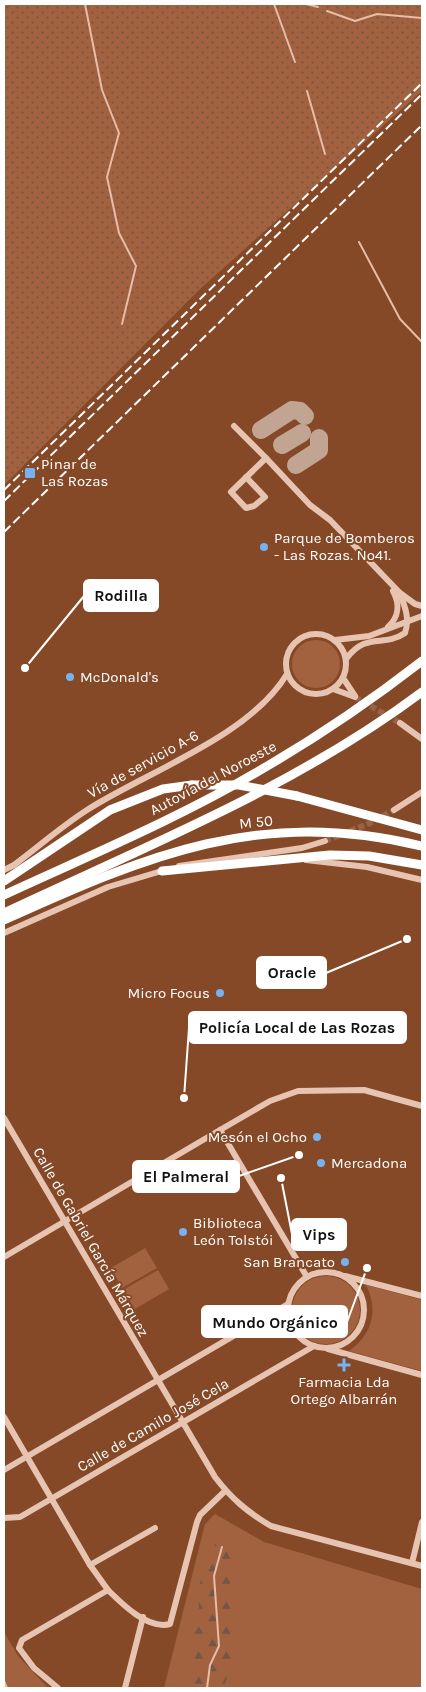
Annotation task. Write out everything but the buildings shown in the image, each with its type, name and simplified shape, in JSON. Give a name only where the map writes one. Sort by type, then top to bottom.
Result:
[{"type":"highway","name":"Autovía del Noroeste","points":[[4,895],[132,837],[269,766],[353,712],[422,661]]},
{"type":"highway","name":"Autovía del Noroeste","points":[[4,913],[289,778],[367,730],[422,692]]},
{"type":"highway","points":[[4,880],[110,810],[163,789],[192,785],[239,785],[297,796],[422,830]]},
{"type":"highway","points":[[297,796],[321,798],[422,825]]},
{"type":"highway","name":"M 50","points":[[4,920],[98,878],[181,849],[258,834],[330,832],[364,835],[422,846]]},
{"type":"highway","points":[[162,871],[330,855],[370,856],[422,865]]},
{"type":"street","points":[[234,426],[310,505],[330,520],[389,583],[415,604],[422,606]]},
{"type":"street","points":[[246,477],[264,497],[254,506],[246,508],[231,492],[246,477],[266,458]]},
{"type":"street","points":[[386,630],[394,621],[398,611],[396,596],[389,583]]},
{"type":"street","points":[[346,659],[342,648],[335,640],[317,633],[298,638],[287,654],[287,674],[296,687],[303,691],[318,694],[333,689],[343,678],[346,659],[355,647],[400,636],[405,632],[408,622],[405,606],[399,592]]},
{"type":"street","points":[[335,640],[369,636],[422,616]]},
{"type":"street","name":"Vía de servicio A-6","points":[[4,870],[14,865],[87,810],[213,739],[245,718],[274,694],[287,674]]},
{"type":"street","points":[[333,689],[355,697],[343,678]]},
{"type":"street","points":[[400,723],[422,738]]},
{"type":"street","points":[[414,732],[422,734]]},
{"type":"street","points":[[394,810],[422,792]]},
{"type":"street","points":[[4,934],[108,887],[186,864],[302,848],[325,841]]},
{"type":"street","points":[[292,858],[367,867],[422,880]]},
{"type":"street","points":[[4,1257],[270,1101],[304,1089],[364,1090],[422,1106]]},
{"type":"street","name":"Calle de Gabriel García Márquez","points":[[4,1118],[182,1423],[226,1491],[249,1513],[270,1526],[422,1566]]},
{"type":"street","points":[[220,1130],[307,1277]]},
{"type":"street","points":[[422,1296],[341,1275],[320,1272],[307,1277],[294,1288],[288,1304],[288,1317],[293,1329],[298,1336],[314,1346],[422,1375]]},
{"type":"street","points":[[324,1348],[335,1348],[353,1338],[363,1320],[363,1302],[360,1293],[349,1280],[341,1275]]},
{"type":"street","points":[[4,1470],[288,1304]]},
{"type":"street","name":"Calle de Camilo José Cela","points":[[4,1518],[20,1517],[314,1346]]},
{"type":"street","points":[[4,1417],[90,1565],[108,1590],[143,1618],[164,1626],[170,1624],[200,1515],[226,1491]]},
{"type":"street","points":[[412,1563],[422,1522]]},
{"type":"street","points":[[90,1565],[155,1528]]},
{"type":"street","points":[[58,1688],[34,1668],[19,1648],[19,1644],[108,1590]]},
{"type":"street","points":[[125,1688],[143,1618]]},
{"type":"green space","points":[[4,4],[422,4],[422,91],[200,289],[4,485]]},
{"type":"green space","points":[[316,640],[325,642],[333,647],[338,655],[340,664],[338,673],[333,681],[325,686],[316,688],[307,686],[299,681],[294,673],[292,664],[294,655],[299,647],[307,642]]},
{"type":"green space","points":[[145,1248],[157,1268],[122,1288],[111,1268]]},
{"type":"green space","points":[[158,1270],[169,1289],[135,1309],[123,1290]]},
{"type":"green space","points":[[333,1276],[345,1282],[354,1291],[360,1303],[358,1323],[350,1334],[333,1344],[319,1344],[302,1334],[294,1323],[292,1303],[302,1286],[313,1278]]},
{"type":"green space","points":[[366,1285],[422,1300],[422,1371],[349,1351],[363,1338],[371,1322],[372,1304]]},
{"type":"green space","points":[[215,1514],[264,1542],[422,1589],[422,1688],[164,1688],[205,1524]]},
{"type":"green space","points":[[224,1539],[235,1542],[237,1553],[229,1576],[235,1604],[232,1629],[233,1672],[227,1677],[224,1688],[190,1688],[196,1679],[192,1668],[195,1660],[190,1654],[199,1607],[198,1592],[204,1565],[216,1543]]},
{"type":"green space","points":[[4,1632],[18,1656],[48,1688],[4,1688]]},
{"type":"waterway","points":[[85,4],[102,90],[119,133],[107,177],[119,233],[136,266],[122,324]]},
{"type":"waterway","points":[[274,4],[295,62]]},
{"type":"waterway","points":[[306,4],[318,7]]},
{"type":"waterway","points":[[327,11],[355,21],[377,14],[422,18]]},
{"type":"waterway","points":[[307,91],[325,154]]},
{"type":"waterway","points":[[359,242],[400,319],[422,342]]},
{"type":"waterway","points":[[207,1688],[210,1665],[219,1646],[214,1576],[222,1547]]},
{"type":"waterway","points":[[4,1681],[7,1688]]},
{"type":"taxiway","points":[[261,430],[292,410],[300,411],[305,416]]},
{"type":"taxiway","points":[[282,445],[302,433]]},
{"type":"taxiway","points":[[296,465],[319,450],[319,438]]},
{"type":"tunnel","points":[[355,697],[400,723]]},
{"type":"tunnel","points":[[325,841],[368,824],[394,810]]},
{"type":"railway","points":[[4,490],[422,83]]},
{"type":"railway","points":[[4,501],[422,94]]},
{"type":"railway","points":[[4,532],[422,125]]},
{"type":"place","name":"Pinar de Las Rozas","points":[[30,473]]},
{"type":"place","name":"Parque de Bomberos - Las Rozas. Nº41.","points":[[264,547]]},
{"type":"place","name":"Rodilla","points":[[25,668]]},
{"type":"place","name":"McDonald's","points":[[70,677]]},
{"type":"place","name":"Oracle","points":[[407,939]]},
{"type":"place","name":"Micro Focus","points":[[220,993]]},
{"type":"place","name":"Policía Local de Las Rozas","points":[[184,1098]]},
{"type":"place","name":"Mesón el Ocho","points":[[317,1137]]},
{"type":"place","name":"El Palmeral","points":[[299,1155]]},
{"type":"place","name":"Mercadona","points":[[321,1163]]},
{"type":"place","name":"Vips","points":[[281,1178]]},
{"type":"place","name":"Biblioteca León Tolstói","points":[[183,1232]]},
{"type":"place","name":"San Brancato","points":[[345,1262]]},
{"type":"place","name":"Mundo Orgánico","points":[[367,1268]]},
{"type":"place","name":"Farmacia Lda Ortego Albarrán","points":[[344,1365]]}]
